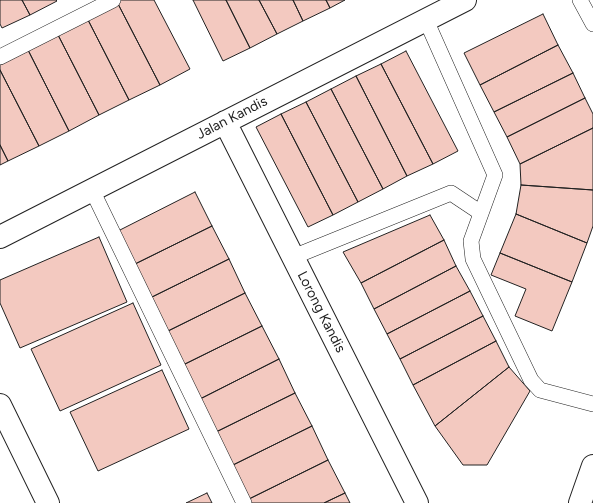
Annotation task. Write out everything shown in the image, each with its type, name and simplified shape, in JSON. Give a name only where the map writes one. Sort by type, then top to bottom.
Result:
[{"type":"main road","name":"Jalan Kandis","points":[[0,236],[465,0]]},
{"type":"main road","name":"Lorong Kandis","points":[[225,122],[417,503]]},
{"type":"main road","points":[[0,405],[48,503]]},
{"type":"main road","points":[[580,503],[593,466]]},
{"type":"lane","points":[[0,57],[113,0]]},
{"type":"lane","points":[[580,0],[593,24]]},
{"type":"lane","points":[[426,20],[495,175],[471,241],[473,260],[531,380],[540,390],[593,404]]},
{"type":"lane","points":[[92,190],[244,503]]},
{"type":"lane","points":[[294,258],[452,192],[481,213]]},
{"type":"building","points":[[0,0],[22,0],[30,15],[2,28],[0,24]]},
{"type":"building","points":[[22,0],[56,0],[57,1],[30,15]]},
{"type":"building","points":[[116,0],[154,0],[190,69],[160,85]]},
{"type":"building","points":[[116,0],[160,85],[129,100],[86,16]]},
{"type":"building","points":[[193,0],[226,0],[250,48],[223,61]]},
{"type":"building","points":[[226,0],[259,0],[277,34],[250,48]]},
{"type":"building","points":[[259,0],[293,0],[303,21],[277,34]]},
{"type":"building","points":[[293,0],[326,0],[330,8],[303,21]]},
{"type":"building","points":[[326,0],[345,0],[330,8]]},
{"type":"building","points":[[543,14],[558,45],[480,85],[464,53]]},
{"type":"building","points":[[86,16],[129,100],[99,115],[56,31]]},
{"type":"building","points":[[56,31],[99,115],[69,131],[26,46]]},
{"type":"building","points":[[558,45],[573,73],[494,112],[480,85]]},
{"type":"building","points":[[26,46],[69,131],[39,146],[0,70],[0,59]]},
{"type":"building","points":[[406,51],[458,151],[433,164],[381,64]]},
{"type":"building","points":[[381,64],[433,164],[407,176],[356,76]]},
{"type":"building","points":[[0,70],[39,146],[8,161],[0,145]]},
{"type":"building","points":[[573,73],[585,98],[507,137],[494,112]]},
{"type":"building","points":[[356,76],[407,176],[383,189],[331,89]]},
{"type":"building","points":[[331,89],[383,189],[358,202],[306,102]]},
{"type":"building","points":[[585,98],[593,114],[593,128],[520,164],[507,137]]},
{"type":"building","points":[[306,102],[358,202],[333,215],[281,114]]},
{"type":"building","points":[[281,114],[333,215],[308,227],[256,127]]},
{"type":"building","points":[[593,128],[593,190],[521,185],[520,164]]},
{"type":"building","points":[[0,145],[8,161],[0,165]]},
{"type":"building","points":[[521,185],[593,190],[593,226],[587,243],[516,214]]},
{"type":"building","points":[[195,192],[212,226],[133,265],[116,232]]},
{"type":"building","points":[[516,214],[587,243],[572,282],[500,253]]},
{"type":"building","points":[[430,215],[444,240],[361,283],[343,252]]},
{"type":"building","points":[[212,226],[229,259],[150,298],[133,265]]},
{"type":"building","points":[[99,237],[127,302],[20,348],[0,303],[0,280]]},
{"type":"building","points":[[444,240],[456,266],[374,309],[361,283]]},
{"type":"building","points":[[500,253],[572,282],[552,331],[515,316],[526,289],[491,275]]},
{"type":"building","points":[[229,259],[245,293],[166,332],[150,298]]},
{"type":"building","points":[[456,266],[470,291],[387,334],[374,309]]},
{"type":"building","points":[[470,291],[483,316],[400,359],[387,334]]},
{"type":"building","points":[[245,293],[262,326],[183,365],[166,332]]},
{"type":"building","points":[[133,303],[161,365],[60,411],[31,349]]},
{"type":"building","points":[[483,316],[496,341],[413,385],[400,359]]},
{"type":"building","points":[[262,326],[279,359],[200,399],[183,365]]},
{"type":"building","points":[[496,341],[509,367],[435,426],[413,385]]},
{"type":"building","points":[[279,359],[295,393],[216,432],[200,399]]},
{"type":"building","points":[[509,367],[530,391],[487,465],[463,465],[435,426]]},
{"type":"building","points":[[162,370],[189,429],[98,471],[70,412]]},
{"type":"building","points":[[295,393],[312,426],[233,465],[216,432]]},
{"type":"building","points":[[312,426],[328,460],[249,499],[233,465]]},
{"type":"building","points":[[328,460],[345,493],[324,503],[252,503],[249,499]]},
{"type":"building","points":[[207,493],[212,503],[186,503]]},
{"type":"building","points":[[345,493],[350,503],[324,503]]}]
